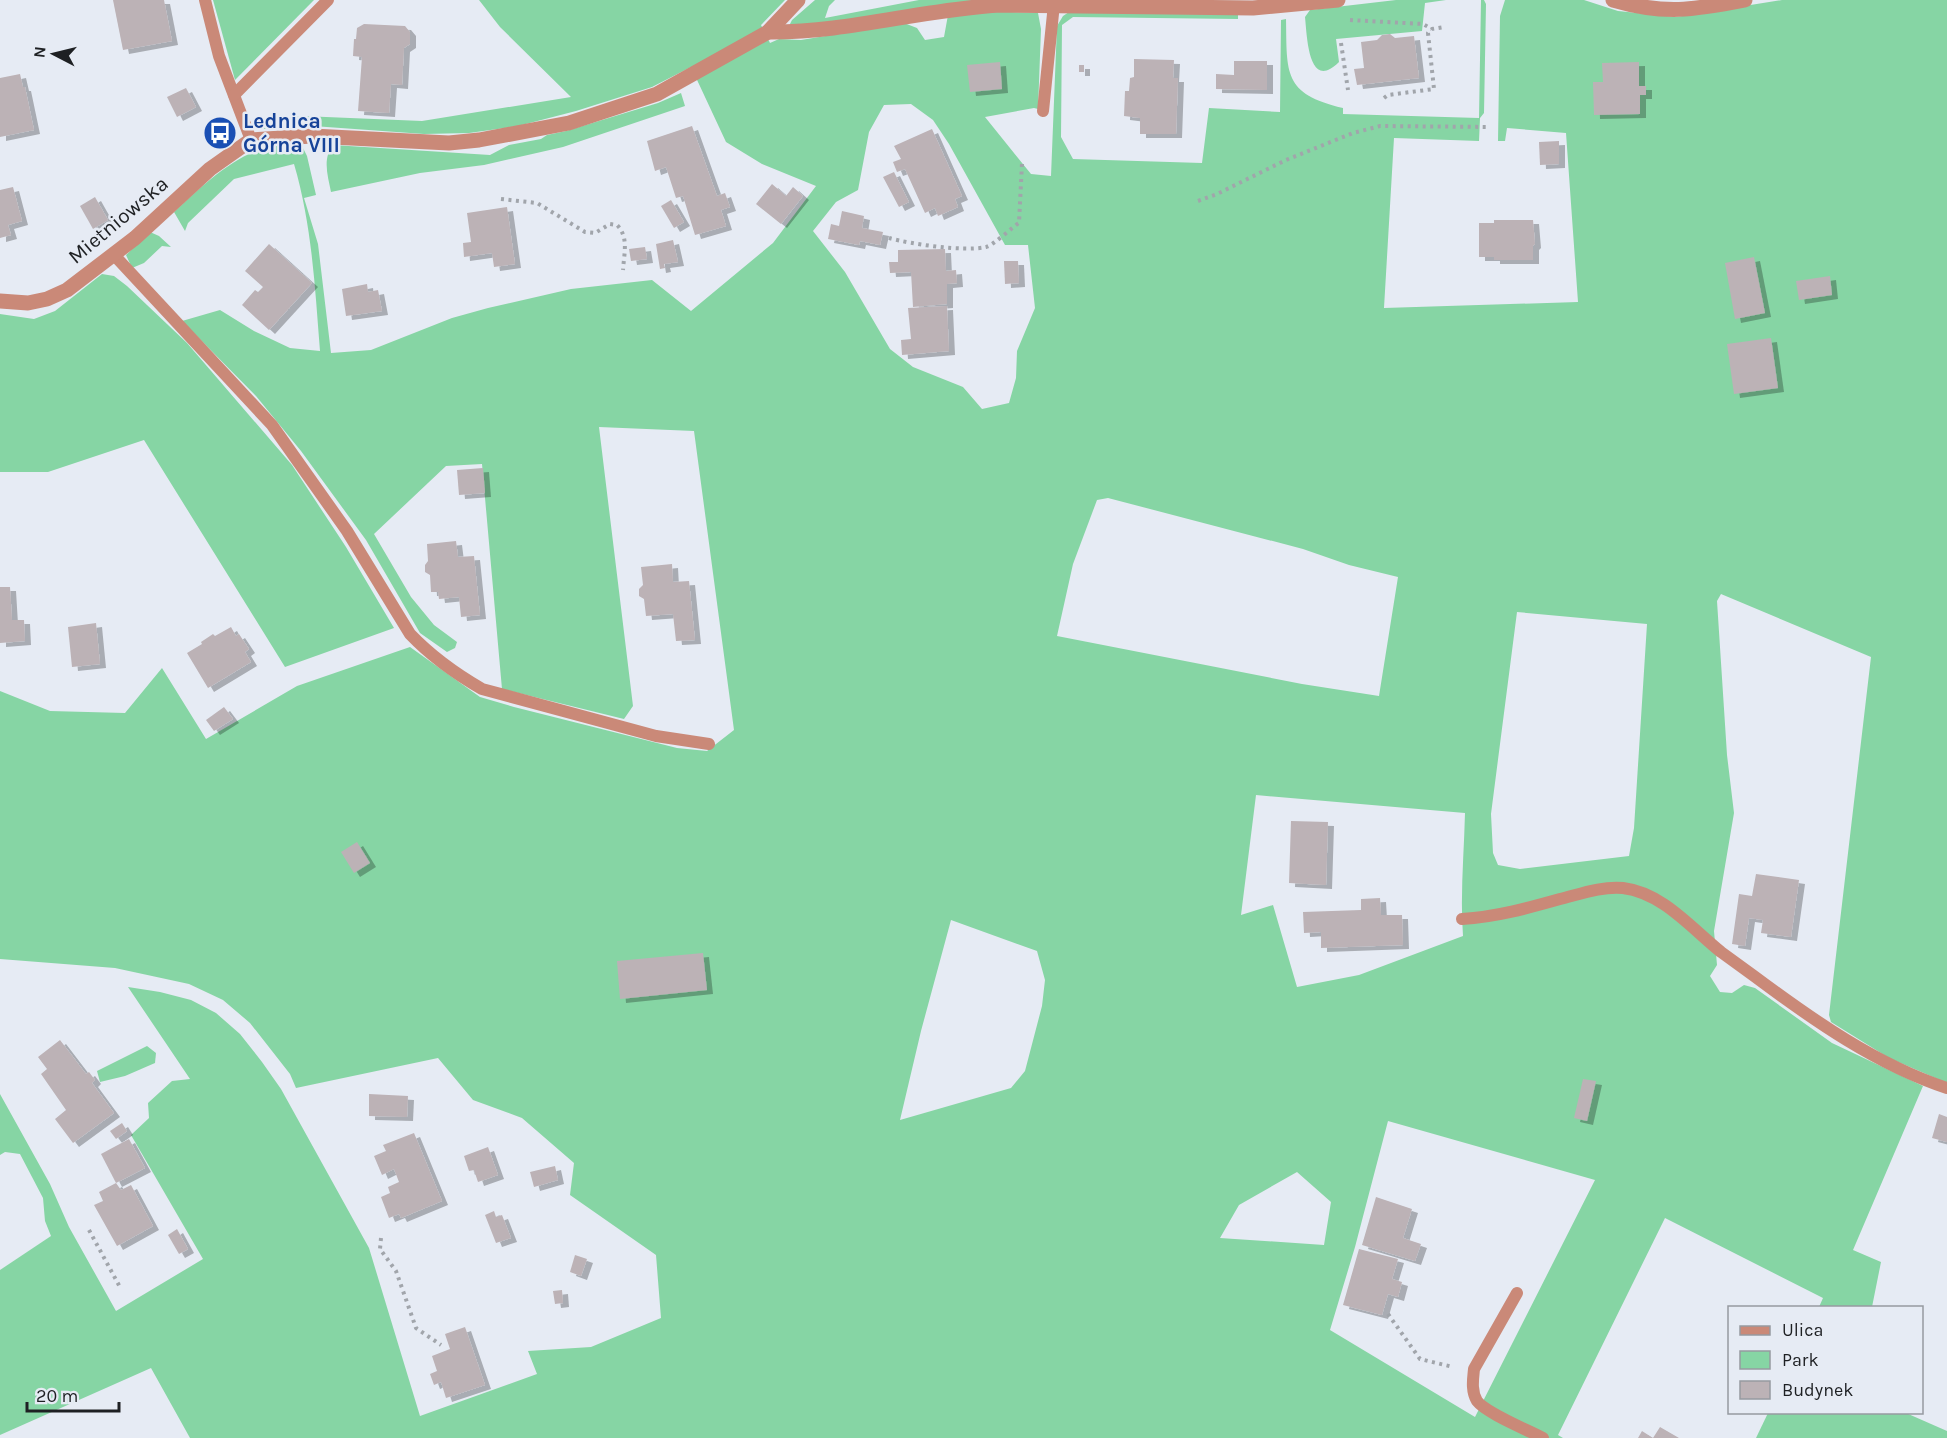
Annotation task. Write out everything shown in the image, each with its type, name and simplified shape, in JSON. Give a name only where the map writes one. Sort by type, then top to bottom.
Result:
[{"type":"street","points":[[251,140],[312,136],[449,143],[479,140],[569,123],[657,94],[768,32],[798,0]]},
{"type":"street","points":[[768,32],[817,31],[970,7],[1054,4],[1253,8],[1338,0]]},
{"type":"street","points":[[1613,0],[1662,10],[1694,10],[1744,0]]},
{"type":"street","name":"Mietniowska","points":[[0,301],[28,303],[46,299],[67,290],[114,255],[202,175],[251,140]]},
{"type":"lane","points":[[205,0],[219,56],[251,140]]},
{"type":"lane","points":[[234,95],[328,0]]},
{"type":"lane","points":[[1043,111],[1054,4]]},
{"type":"lane","points":[[114,255],[272,425],[346,531],[410,634],[421,646],[463,678],[482,689],[657,736],[709,744]]},
{"type":"lane","points":[[1462,919],[1504,914],[1601,889],[1636,890],[1668,906],[1721,952],[1829,1029],[1895,1066],[1947,1088]]},
{"type":"lane","points":[[1517,1293],[1474,1369],[1473,1392],[1478,1402],[1487,1409],[1543,1438]]},
{"type":"path","points":[[1348,20],[1423,24],[1432,29]]},
{"type":"path","points":[[1384,98],[1388,95],[1434,89],[1428,33],[1432,29],[1444,27]]},
{"type":"path","points":[[1341,43],[1348,90]]},
{"type":"path","points":[[1198,201],[1218,194],[1286,160],[1353,133],[1380,126],[1490,128]]},
{"type":"path","points":[[889,238],[909,244],[987,247],[1019,222],[1022,163]]},
{"type":"path","points":[[501,199],[537,203],[585,232],[595,233],[610,224],[617,225],[625,238],[623,270]]},
{"type":"path","points":[[89,1230],[121,1289]]},
{"type":"path","points":[[381,1238],[380,1250],[396,1271],[416,1328],[441,1345]]},
{"type":"path","points":[[1388,1314],[1420,1359],[1462,1369]]},
{"type":"green space","points":[[213,0],[314,0],[235,80]]},
{"type":"green space","points":[[479,0],[785,0],[761,25],[770,43],[779,39],[801,40],[904,23],[917,28],[925,40],[944,37],[948,15],[978,11],[1038,13],[1041,29],[1038,109],[985,117],[1031,174],[1051,176],[1057,26],[1063,16],[1072,10],[1238,14],[1238,19],[1073,17],[1062,25],[1061,137],[1073,159],[1202,163],[1209,108],[1280,112],[1281,20],[1286,19],[1287,54],[1292,78],[1309,96],[1343,108],[1343,114],[1479,118],[1481,0],[1484,0],[1486,4],[1484,113],[1480,118],[1479,141],[1394,138],[1384,308],[1578,302],[1566,133],[1507,128],[1505,141],[1498,141],[1500,16],[1505,0],[1584,0],[1618,11],[1676,17],[1782,0],[1947,0],[1947,1083],[1889,1058],[1831,1022],[1829,1015],[1871,657],[1721,594],[1717,601],[1727,755],[1734,813],[1714,931],[1717,965],[1710,976],[1720,992],[1732,993],[1744,985],[1755,988],[1832,1043],[1923,1086],[1853,1250],[1881,1262],[1872,1306],[1819,1306],[1823,1298],[1665,1218],[1558,1435],[1563,1438],[190,1438],[151,1368],[0,1435],[0,1270],[51,1236],[45,1221],[43,1198],[20,1154],[5,1152],[0,1155],[0,1094],[50,1184],[69,1227],[116,1311],[203,1259],[131,1135],[149,1118],[148,1103],[172,1081],[190,1079],[128,987],[191,1000],[216,1013],[240,1034],[281,1089],[369,1248],[420,1416],[537,1374],[528,1351],[591,1347],[661,1318],[656,1255],[570,1195],[574,1163],[522,1118],[473,1100],[438,1058],[296,1088],[290,1074],[250,1023],[223,1000],[189,984],[115,968],[0,959],[0,691],[50,711],[125,713],[162,668],[206,739],[297,686],[410,647],[480,697],[514,707],[677,748],[707,751],[734,730],[694,431],[599,427],[633,706],[624,719],[502,689],[482,464],[446,466],[374,534],[411,597],[434,625],[457,642],[455,648],[447,652],[420,633],[366,540],[301,451],[256,396],[182,321],[220,310],[254,331],[290,348],[320,351],[309,233],[294,164],[234,179],[188,223],[185,231],[174,212],[216,175],[249,154],[267,148],[285,145],[303,148],[307,156],[316,195],[304,198],[318,244],[331,353],[371,350],[452,318],[571,289],[652,280],[691,311],[773,243],[816,186],[762,164],[726,142],[691,67],[652,87],[576,111],[518,126],[469,133],[424,134],[313,126],[264,129],[259,125],[262,122],[302,116],[422,121],[571,97],[500,27]],"holes":[[[911,104],[933,120],[949,144],[1005,245],[1028,245],[1035,308],[1017,351],[1016,378],[1009,403],[982,409],[963,387],[913,367],[890,349],[845,272],[813,231],[836,202],[858,190],[869,132],[884,105]],[[1108,498],[1303,549],[1349,565],[1398,577],[1379,696],[1302,684],[1057,636],[1073,564],[1097,500]],[[1517,612],[1647,624],[1634,828],[1629,856],[1520,869],[1498,865],[1493,853],[1491,814]],[[1256,795],[1465,813],[1463,936],[1359,975],[1297,987],[1273,905],[1241,915]],[[951,920],[1037,951],[1045,980],[1042,1006],[1025,1071],[1011,1088],[900,1120]],[[1388,1121],[1595,1180],[1475,1417],[1330,1330],[1355,1247]],[[1297,1172],[1331,1202],[1324,1245],[1220,1238],[1239,1205]]]},
{"type":"green space","points":[[815,0],[835,0],[829,6],[825,18],[919,0],[1251,0],[982,1],[792,27],[790,24],[792,20]]},
{"type":"green space","points":[[1396,0],[1446,0],[1425,3],[1422,31],[1336,39],[1339,62],[1329,70],[1321,71],[1315,66],[1308,47],[1305,17],[1310,10]]},
{"type":"green space","points":[[681,93],[685,106],[563,147],[484,165],[420,173],[331,192],[327,162],[333,145],[490,155],[509,145],[541,139],[547,135],[658,103]]},
{"type":"green space","points":[[150,232],[159,236],[171,247],[162,246],[144,263],[132,268],[126,255]]},
{"type":"green space","points":[[102,274],[114,276],[127,286],[187,343],[292,465],[346,547],[394,628],[285,667],[144,440],[48,472],[0,472],[0,314],[34,319],[55,311]]},
{"type":"green space","points":[[147,1046],[156,1053],[155,1063],[125,1076],[100,1082],[97,1071]]},
{"type":"green space","points":[[1768,1414],[1908,1414],[1947,1431],[1947,1438],[1756,1438]]},
{"type":"building","points":[[113,0],[164,0],[172,41],[123,50]]},
{"type":"building","points":[[364,24],[405,26],[410,32],[410,44],[404,48],[402,85],[391,84],[389,113],[358,111],[362,57],[353,56],[354,39],[356,39],[357,28]]},
{"type":"building","points":[[1390,34],[1395,38],[1414,36],[1419,78],[1357,85],[1354,69],[1364,68],[1361,42],[1377,40],[1382,35]]},
{"type":"building","points":[[1134,59],[1174,60],[1173,78],[1178,78],[1176,134],[1140,134],[1140,118],[1124,116],[1125,91],[1129,91],[1130,78],[1134,77]]},
{"type":"building","points":[[1234,61],[1267,61],[1267,90],[1216,89],[1216,74],[1234,75]]},
{"type":"building","points":[[1000,62],[1002,89],[970,92],[967,65]]},
{"type":"building","points":[[1639,62],[1639,86],[1646,86],[1646,95],[1640,95],[1640,114],[1594,115],[1593,82],[1603,82],[1602,63]]},
{"type":"building","points":[[1079,65],[1084,65],[1084,72],[1079,72]]},
{"type":"building","points":[[20,74],[34,130],[0,137],[0,78]]},
{"type":"building","points":[[186,88],[196,107],[177,117],[167,97]]},
{"type":"building","points":[[692,126],[717,196],[725,193],[730,207],[721,210],[726,226],[695,235],[683,196],[676,198],[666,167],[655,171],[647,141]]},
{"type":"building","points":[[932,129],[962,196],[955,199],[958,207],[938,216],[935,208],[925,213],[905,169],[897,172],[893,162],[901,159],[894,146]]},
{"type":"building","points":[[1559,141],[1559,164],[1540,165],[1539,142]]},
{"type":"building","points":[[894,172],[909,202],[899,207],[883,177]]},
{"type":"building","points":[[772,184],[786,196],[793,187],[803,196],[781,224],[756,204]]},
{"type":"building","points":[[13,187],[22,221],[8,225],[11,235],[0,238],[0,190]]},
{"type":"building","points":[[95,197],[108,220],[93,229],[80,206]]},
{"type":"building","points":[[671,200],[684,222],[674,228],[661,206]]},
{"type":"building","points":[[507,207],[515,264],[494,267],[492,253],[464,257],[463,243],[471,242],[467,213]]},
{"type":"building","points":[[842,211],[864,216],[862,228],[883,232],[880,245],[860,241],[859,245],[828,239],[831,224],[839,226]]},
{"type":"building","points":[[1494,220],[1533,220],[1535,244],[1533,260],[1494,260],[1494,257],[1479,257],[1479,223],[1494,223]]},
{"type":"building","points":[[673,240],[678,262],[664,264],[665,268],[660,269],[656,244]]},
{"type":"building","points":[[269,244],[312,283],[269,330],[242,305],[255,290],[258,292],[263,287],[245,271]]},
{"type":"building","points":[[645,247],[647,259],[631,261],[629,249]]},
{"type":"building","points":[[945,249],[946,271],[956,270],[957,283],[947,284],[947,304],[913,307],[911,272],[890,273],[889,262],[898,262],[898,250]]},
{"type":"building","points":[[1754,257],[1765,313],[1735,319],[1725,263]]},
{"type":"building","points":[[1004,261],[1018,261],[1019,283],[1005,284]]},
{"type":"building","points":[[1830,276],[1832,295],[1799,300],[1796,281]]},
{"type":"building","points":[[367,284],[368,292],[378,290],[382,311],[346,316],[342,289]]},
{"type":"building","points":[[947,306],[949,351],[902,355],[901,340],[911,339],[908,308]]},
{"type":"building","points":[[1771,338],[1778,388],[1734,394],[1727,344]]},
{"type":"building","points":[[483,468],[485,493],[459,495],[457,470]]},
{"type":"building","points":[[456,541],[458,557],[474,556],[480,615],[461,617],[459,597],[439,599],[438,592],[431,592],[430,575],[425,572],[425,565],[428,561],[427,544]]},
{"type":"building","points":[[672,564],[673,582],[689,581],[695,640],[676,641],[673,614],[646,616],[644,599],[639,596],[639,589],[643,585],[641,567]]},
{"type":"building","points":[[0,587],[10,587],[12,620],[24,620],[25,641],[0,643]]},
{"type":"building","points":[[96,623],[100,664],[72,667],[68,627]]},
{"type":"building","points":[[231,627],[236,636],[239,634],[249,649],[245,652],[251,662],[208,688],[187,653],[213,634],[215,636]]},
{"type":"building","points":[[224,707],[233,719],[214,731],[206,720]]},
{"type":"building","points":[[1291,821],[1328,822],[1326,885],[1289,883]]},
{"type":"building","points":[[357,842],[370,863],[354,873],[341,852]]},
{"type":"building","points":[[1756,874],[1799,880],[1791,937],[1761,933],[1763,920],[1749,918],[1745,946],[1732,944],[1739,894],[1752,896]]},
{"type":"building","points":[[1380,898],[1381,915],[1402,915],[1403,945],[1321,948],[1321,932],[1304,933],[1303,912],[1361,910],[1361,899]]},
{"type":"building","points":[[703,953],[707,990],[620,999],[617,961]]},
{"type":"building","points":[[60,1040],[86,1074],[89,1072],[95,1080],[92,1083],[114,1113],[73,1143],[55,1119],[66,1110],[41,1074],[47,1069],[38,1057]]},
{"type":"building","points":[[1583,1079],[1596,1081],[1587,1121],[1574,1118]]},
{"type":"building","points":[[369,1094],[408,1096],[407,1117],[369,1116]]},
{"type":"building","points":[[1939,1114],[1947,1117],[1947,1142],[1932,1138]]},
{"type":"building","points":[[122,1123],[127,1131],[116,1139],[110,1131]]},
{"type":"building","points":[[414,1133],[442,1201],[401,1218],[399,1214],[389,1218],[381,1197],[390,1193],[388,1187],[399,1182],[394,1169],[382,1175],[374,1156],[386,1151],[383,1145]]},
{"type":"building","points":[[129,1139],[145,1168],[116,1183],[101,1154]]},
{"type":"building","points":[[488,1147],[498,1175],[478,1182],[474,1170],[469,1171],[464,1156]]},
{"type":"building","points":[[555,1166],[558,1180],[534,1187],[530,1172]]},
{"type":"building","points":[[116,1183],[121,1190],[131,1185],[153,1226],[117,1246],[94,1205],[103,1201],[99,1192]]},
{"type":"building","points":[[1376,1197],[1412,1209],[1403,1238],[1421,1244],[1415,1261],[1362,1245]]},
{"type":"building","points":[[494,1211],[496,1217],[502,1215],[511,1238],[496,1243],[485,1215]]},
{"type":"building","points":[[177,1229],[188,1249],[179,1254],[168,1235]]},
{"type":"building","points":[[1359,1249],[1398,1259],[1392,1279],[1402,1282],[1398,1297],[1388,1294],[1382,1315],[1343,1305]]},
{"type":"building","points":[[575,1255],[587,1259],[581,1276],[570,1272]]},
{"type":"building","points":[[562,1290],[563,1303],[555,1304],[553,1291]]},
{"type":"building","points":[[465,1327],[485,1385],[446,1398],[441,1382],[434,1385],[430,1374],[437,1371],[432,1356],[450,1349],[445,1334]]},
{"type":"building","points":[[1660,1427],[1679,1438],[1653,1438]]},
{"type":"building","points":[[1642,1431],[1653,1438],[1638,1438]]},
{"type":"place","name":"Lednica Górna VIII","points":[[220,133]]}]
